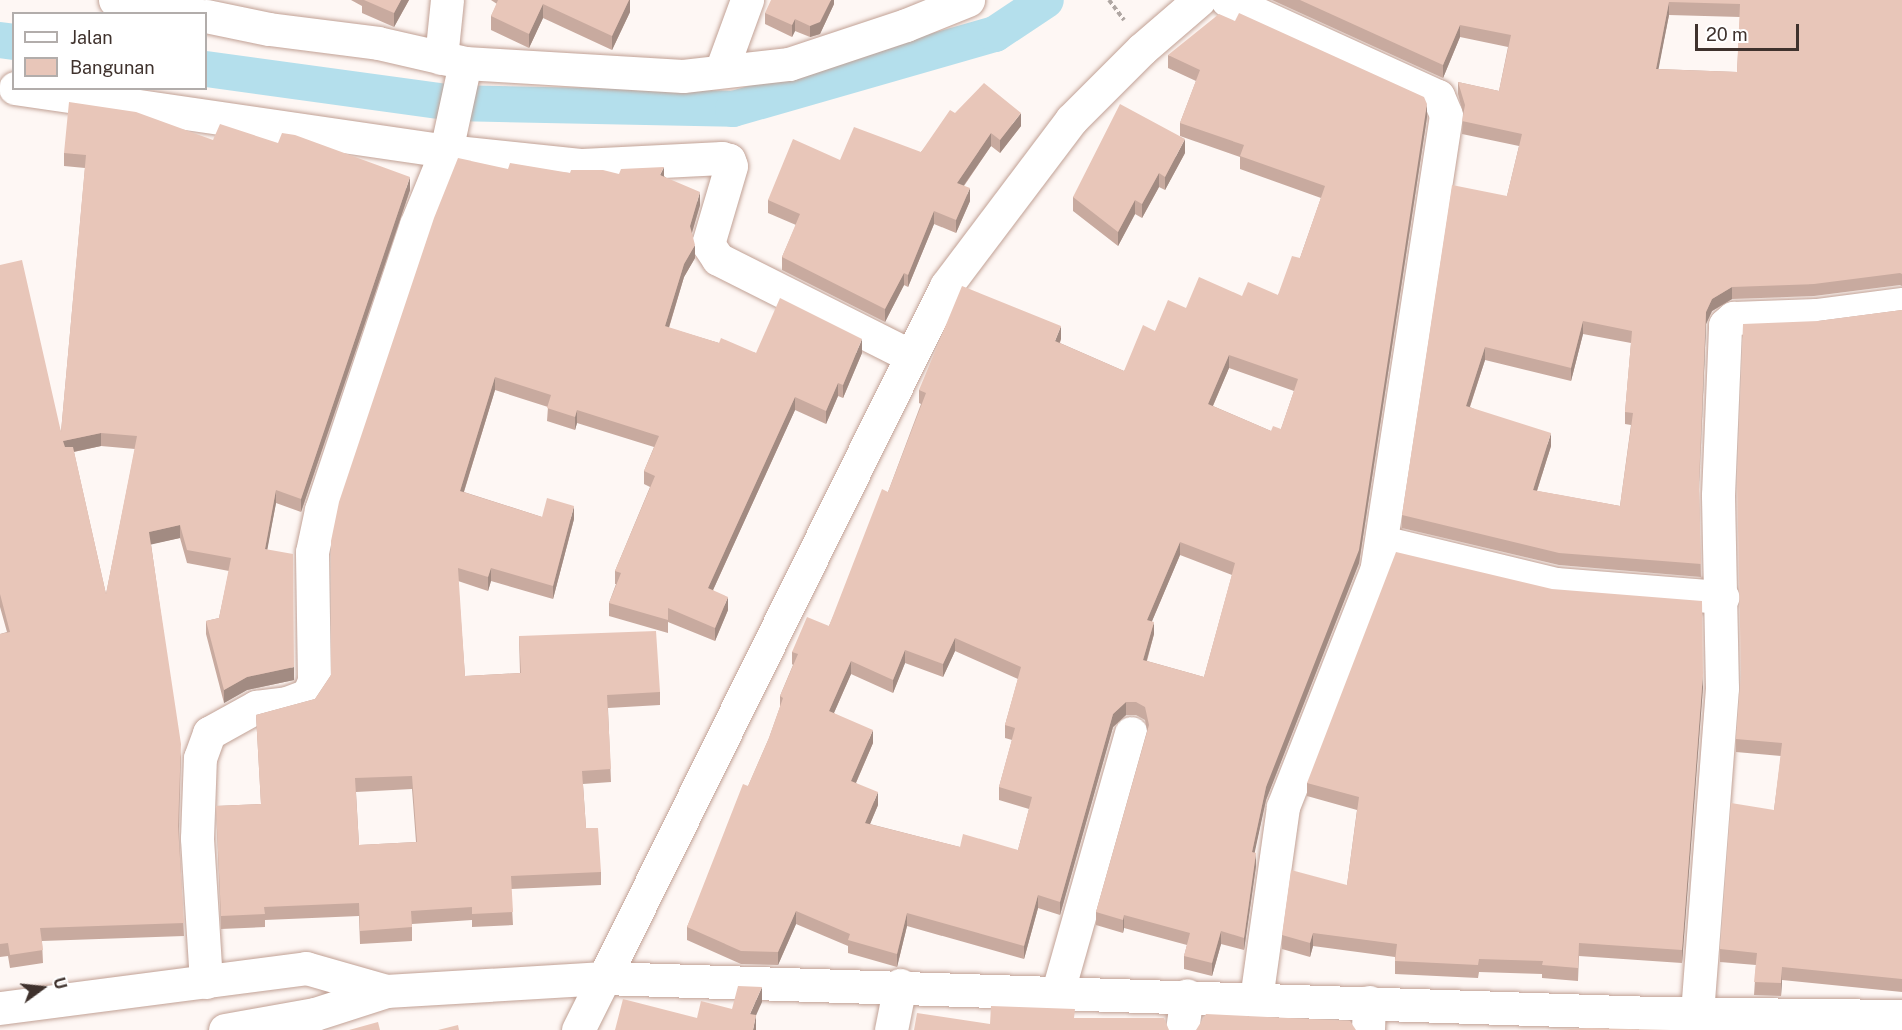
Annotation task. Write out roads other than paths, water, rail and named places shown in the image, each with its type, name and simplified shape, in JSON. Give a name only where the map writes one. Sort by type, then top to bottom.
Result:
[{"type":"street","points":[[206,982],[197,838],[200,758],[209,733],[256,707],[286,703],[308,695],[314,681],[312,552],[321,510],[416,225],[449,143],[456,69],[447,0]]},
{"type":"street","points":[[721,71],[747,0]]},
{"type":"street","points":[[207,16],[269,29],[378,43],[456,69],[683,76],[789,64],[906,25],[968,0]]},
{"type":"street","points":[[578,1030],[946,286],[1071,120],[1142,49],[1198,0]]},
{"type":"street","points":[[1227,0],[1438,96],[1446,115],[1377,568],[1283,807],[1256,998]]},
{"type":"street","points":[[129,1],[185,12]]},
{"type":"street","points":[[30,90],[449,143],[582,165],[729,160],[731,166],[708,244],[718,260],[911,356]]},
{"type":"street","points":[[1697,1013],[1722,688],[1722,597],[1718,495],[1725,325],[1733,318],[1816,315],[1902,304]]},
{"type":"street","points":[[1382,542],[1556,584],[1722,597]]},
{"type":"street","points":[[1058,991],[1131,733]]},
{"type":"street","points":[[0,1008],[306,968],[386,991]]},
{"type":"street","points":[[225,1030],[315,1014],[386,991],[604,978],[900,985],[1256,998],[1368,1016],[1651,1022],[1697,1013],[1798,1021],[1902,1016]]},
{"type":"street","points":[[891,1030],[900,985]]},
{"type":"street","points":[[1182,1030],[1187,995]]},
{"type":"waterway","points":[[207,69],[453,103],[733,109],[995,34],[1046,0]]},
{"type":"waterway","points":[[0,40],[12,42]]}]
